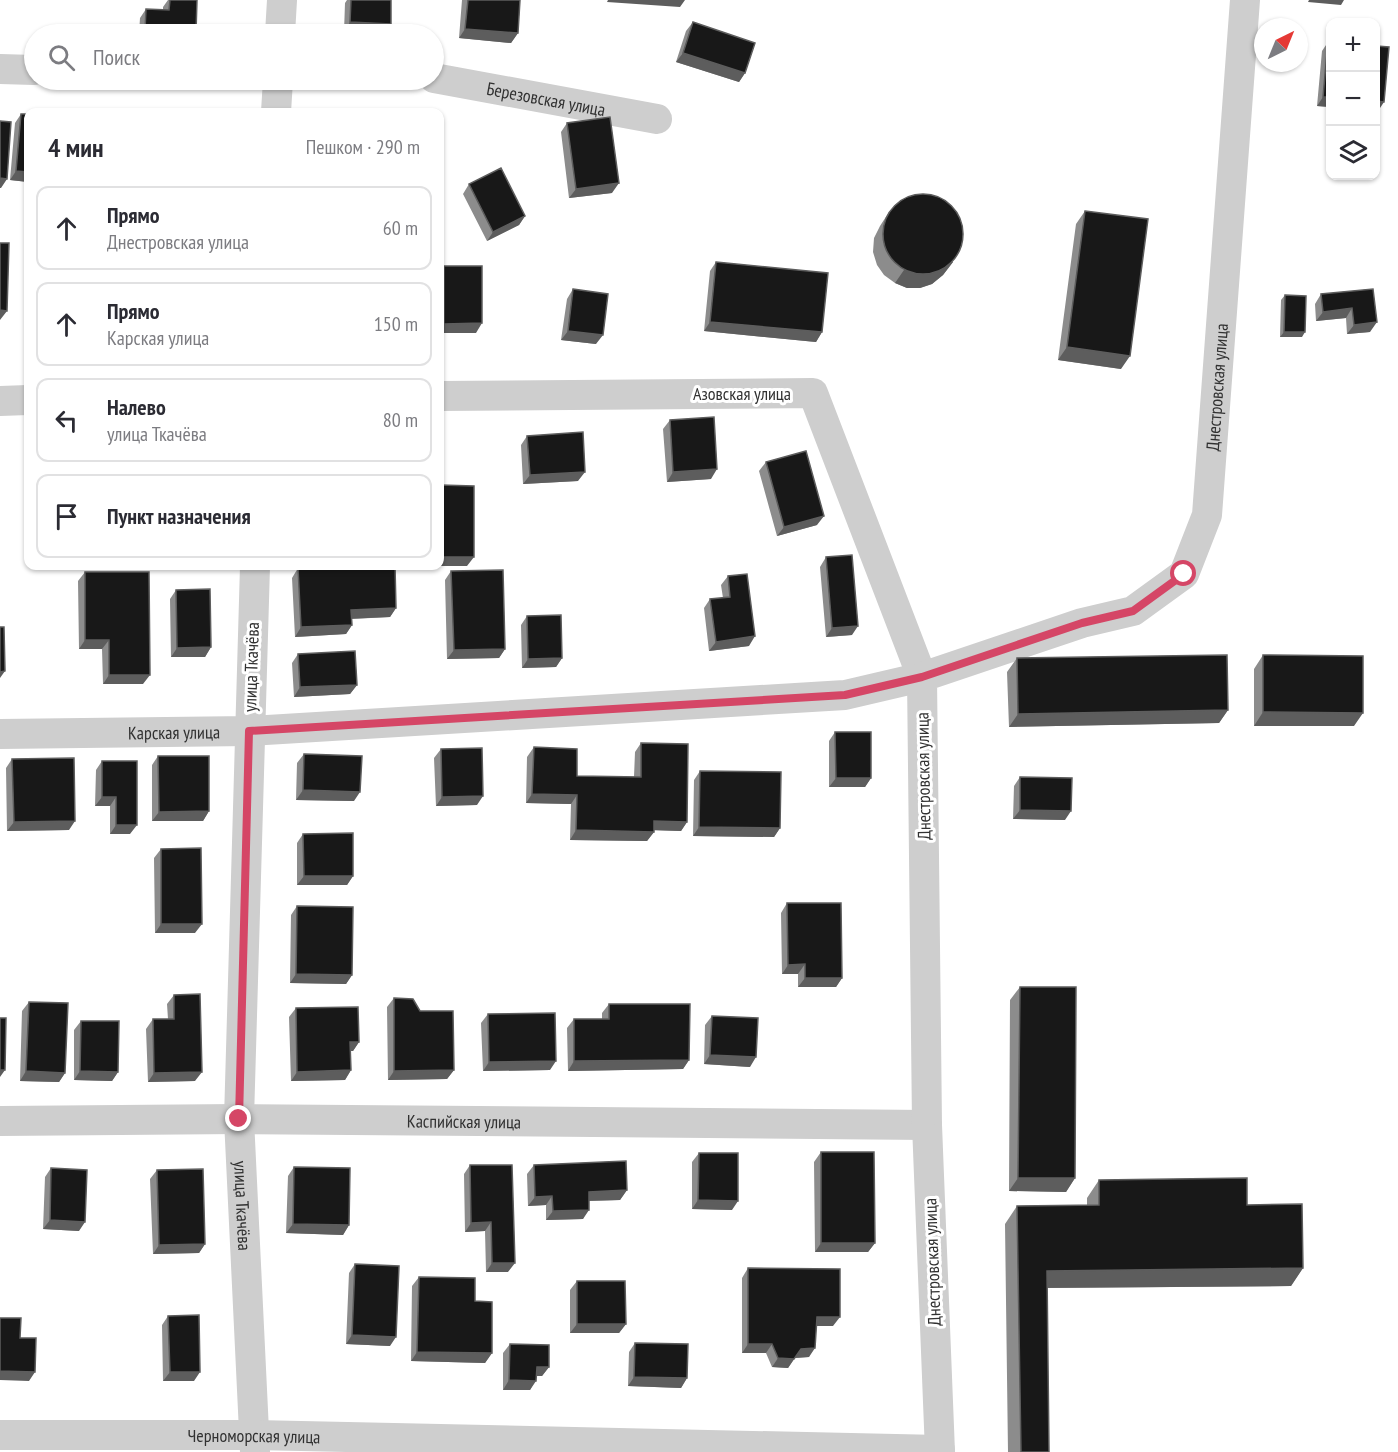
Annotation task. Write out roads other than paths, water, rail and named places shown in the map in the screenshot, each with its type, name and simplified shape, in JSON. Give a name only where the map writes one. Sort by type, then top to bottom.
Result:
[{"type":"street","points":[[281,24],[282,0]]},
{"type":"street","name":"Днестровская улица","points":[[940,1451],[927,1125],[922,677],[1082,623],[1133,611],[1184,574],[1207,515],[1245,0]]},
{"type":"street","points":[[0,69],[24,70]]},
{"type":"street","name":"Березовская улица","points":[[444,80],[657,119]]},
{"type":"street","points":[[276,108],[277,90]]},
{"type":"street","name":"Азовская улица","points":[[444,396],[813,393],[922,677]]},
{"type":"street","points":[[0,401],[24,400]]},
{"type":"street","name":"улица Ткачёва","points":[[255,570],[239,1119],[255,1443]]},
{"type":"street","name":"Карская улица","points":[[0,734],[249,731],[845,695],[922,677]]},
{"type":"street","name":"Каспийская улица","points":[[0,1121],[239,1119],[927,1125]]},
{"type":"street","name":"Черноморская улица","points":[[0,1435],[255,1443],[940,1451]]}]
